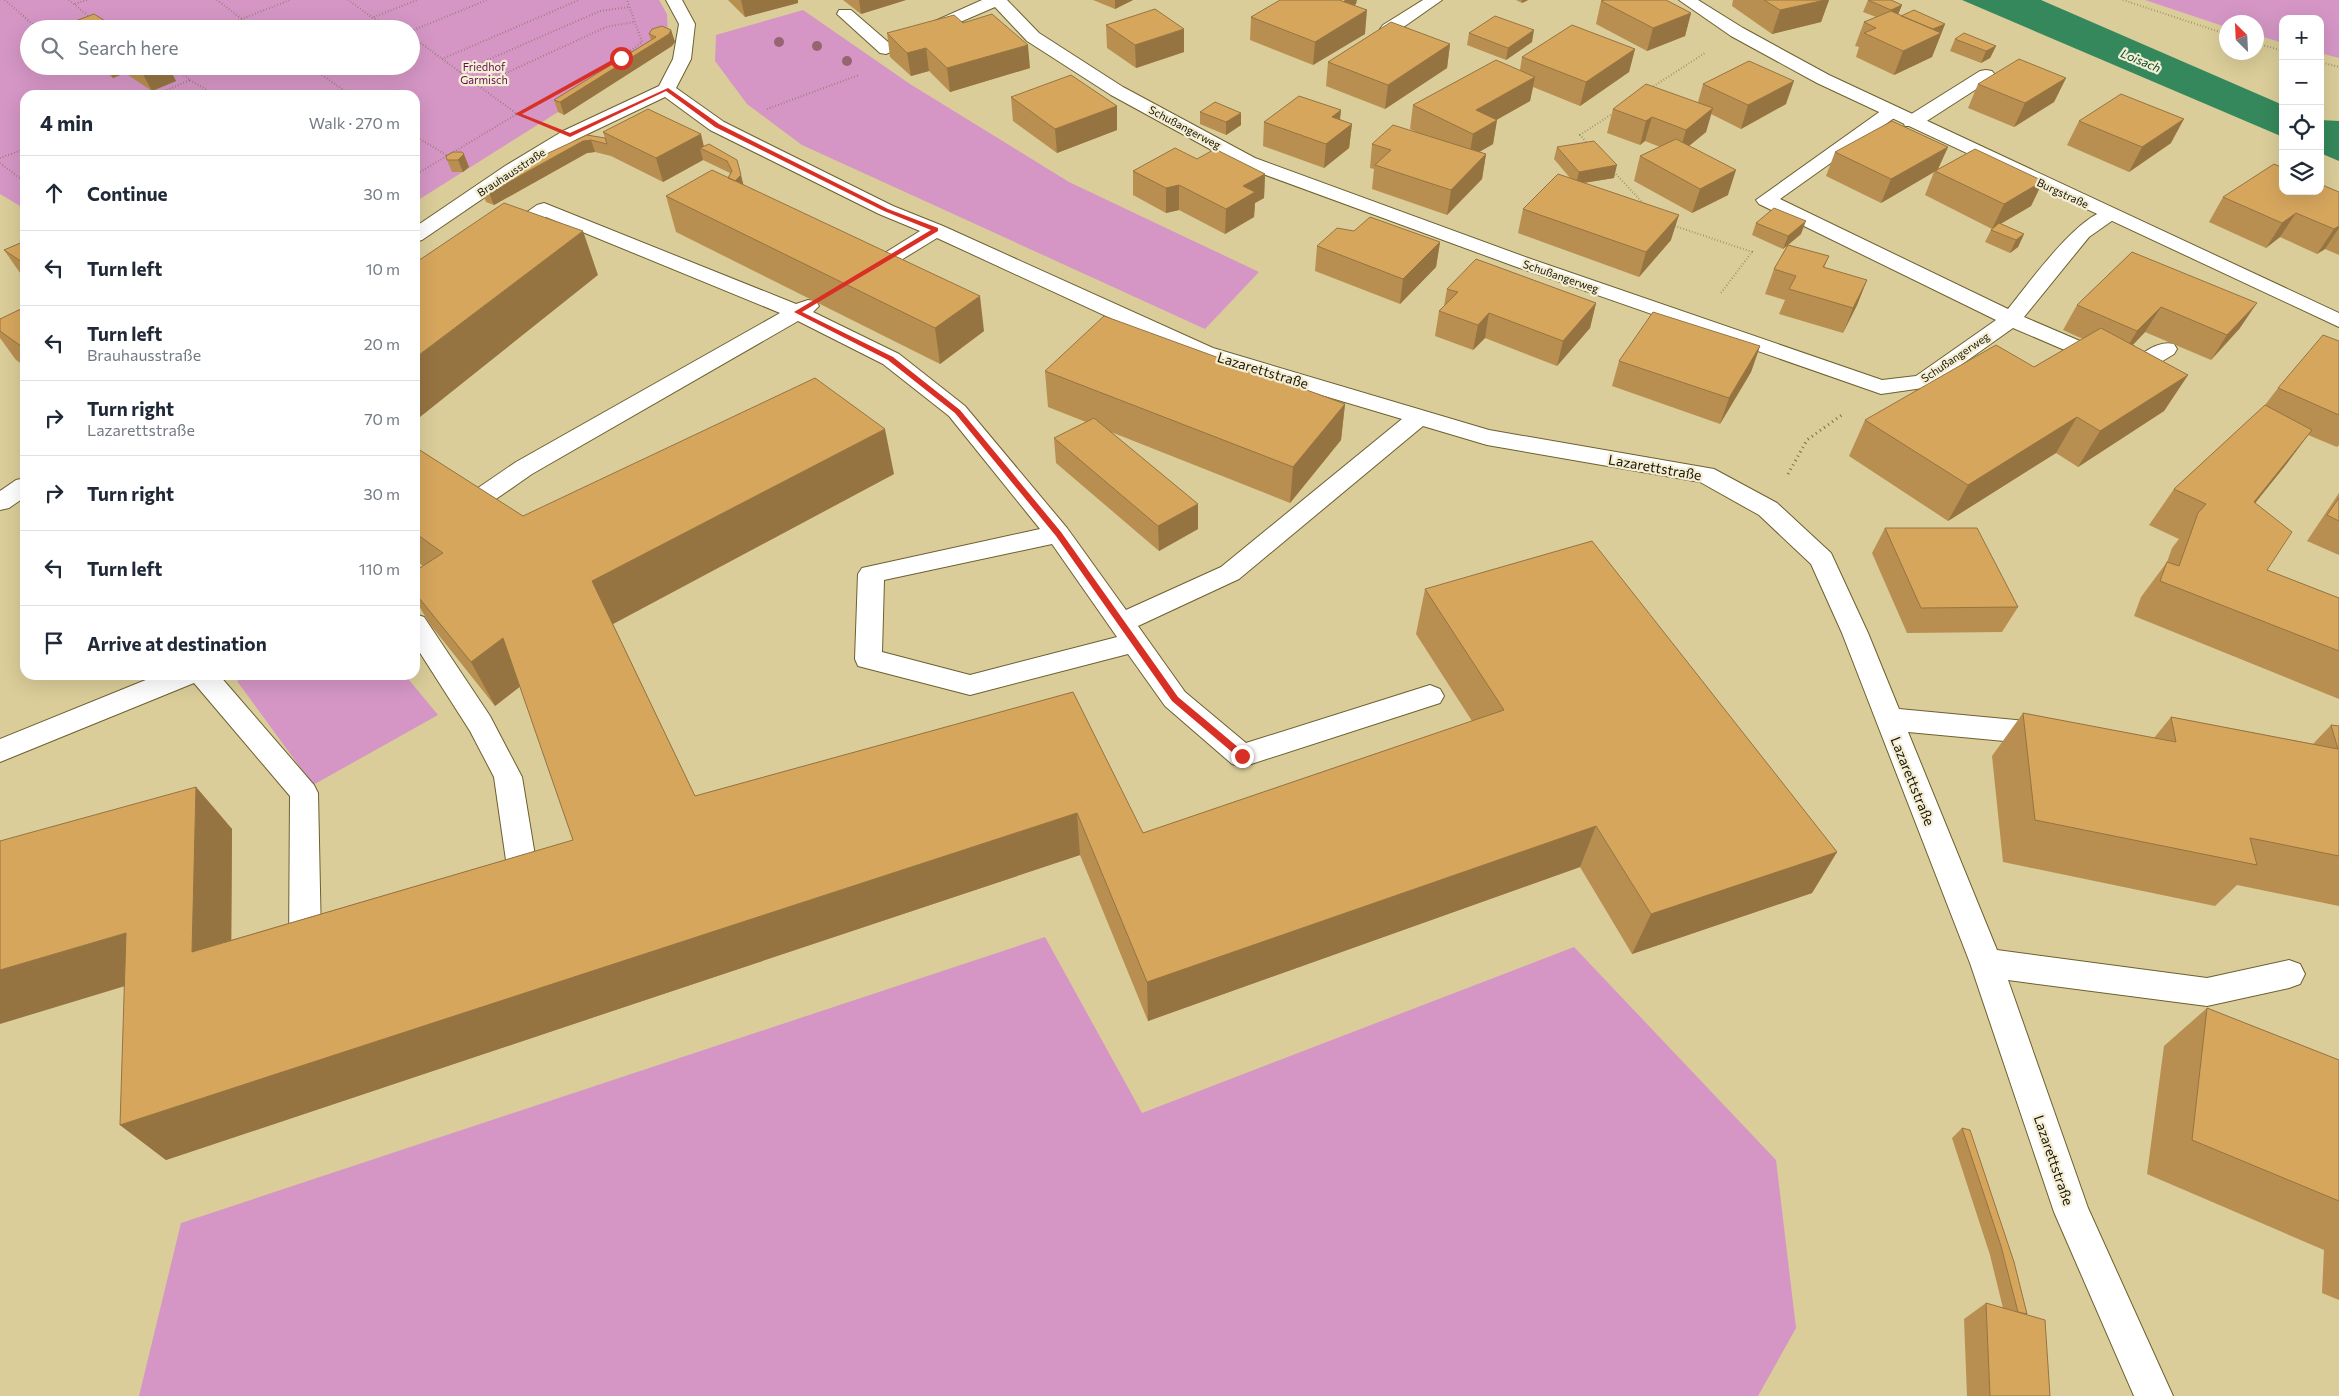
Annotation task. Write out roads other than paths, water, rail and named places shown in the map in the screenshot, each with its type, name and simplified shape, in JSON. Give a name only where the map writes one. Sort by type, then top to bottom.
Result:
[{"type":"street","points":[[666,89],[682,59],[687,24],[674,0]]},
{"type":"street","points":[[845,14],[886,49],[964,5],[997,0]]},
{"type":"street","name":"Schußangerweg","points":[[997,0],[1034,37],[1116,91],[1248,162],[1521,262],[1881,386],[1922,382],[2011,319],[2082,233],[2109,214]]},
{"type":"street","points":[[1389,29],[1434,0]]},
{"type":"street","name":"Burgstraße","points":[[1687,0],[1737,32],[1823,79],[2339,321]]},
{"type":"street","points":[[1912,122],[1986,74]]},
{"type":"street","name":"Lazarettstraße","points":[[666,89],[717,126],[886,210],[936,230],[1205,352],[1487,437],[1706,475],[1768,509],[1822,560],[1855,633],[1986,963],[2072,1212],[2154,1396]]},
{"type":"street","name":"Brauhausstraße","points":[[420,233],[512,170],[570,135],[666,89]]},
{"type":"street","points":[[1891,112],[1766,200],[2011,319],[2130,371],[2166,349]]},
{"type":"street","points":[[487,250],[544,209],[797,312],[891,358],[957,411],[1058,534],[1175,699],[1242,756],[1430,696]]},
{"type":"street","points":[[420,540],[524,468],[836,290],[936,230]]},
{"type":"street","points":[[1058,534],[871,574],[868,659],[970,684],[1128,633],[1230,573],[1392,441],[1418,417]]},
{"type":"street","points":[[0,502],[20,489]]},
{"type":"street","points":[[420,632],[480,724],[508,776],[523,874],[478,890]]},
{"type":"street","points":[[0,751],[174,680]]},
{"type":"street","points":[[207,680],[304,792],[305,950],[332,940]]},
{"type":"street","points":[[1888,719],[2077,737]]},
{"type":"street","points":[[1986,963],[2207,992],[2289,974]]},
{"type":"water","name":"Loisach","points":[[1962,0],[2041,0],[2279,103],[2279,135]]},
{"type":"water","points":[[2324,120],[2339,121],[2339,161],[2324,155]]},
{"type":"park label","name":"Friedhof Garmisch","points":[[484,72]]}]
